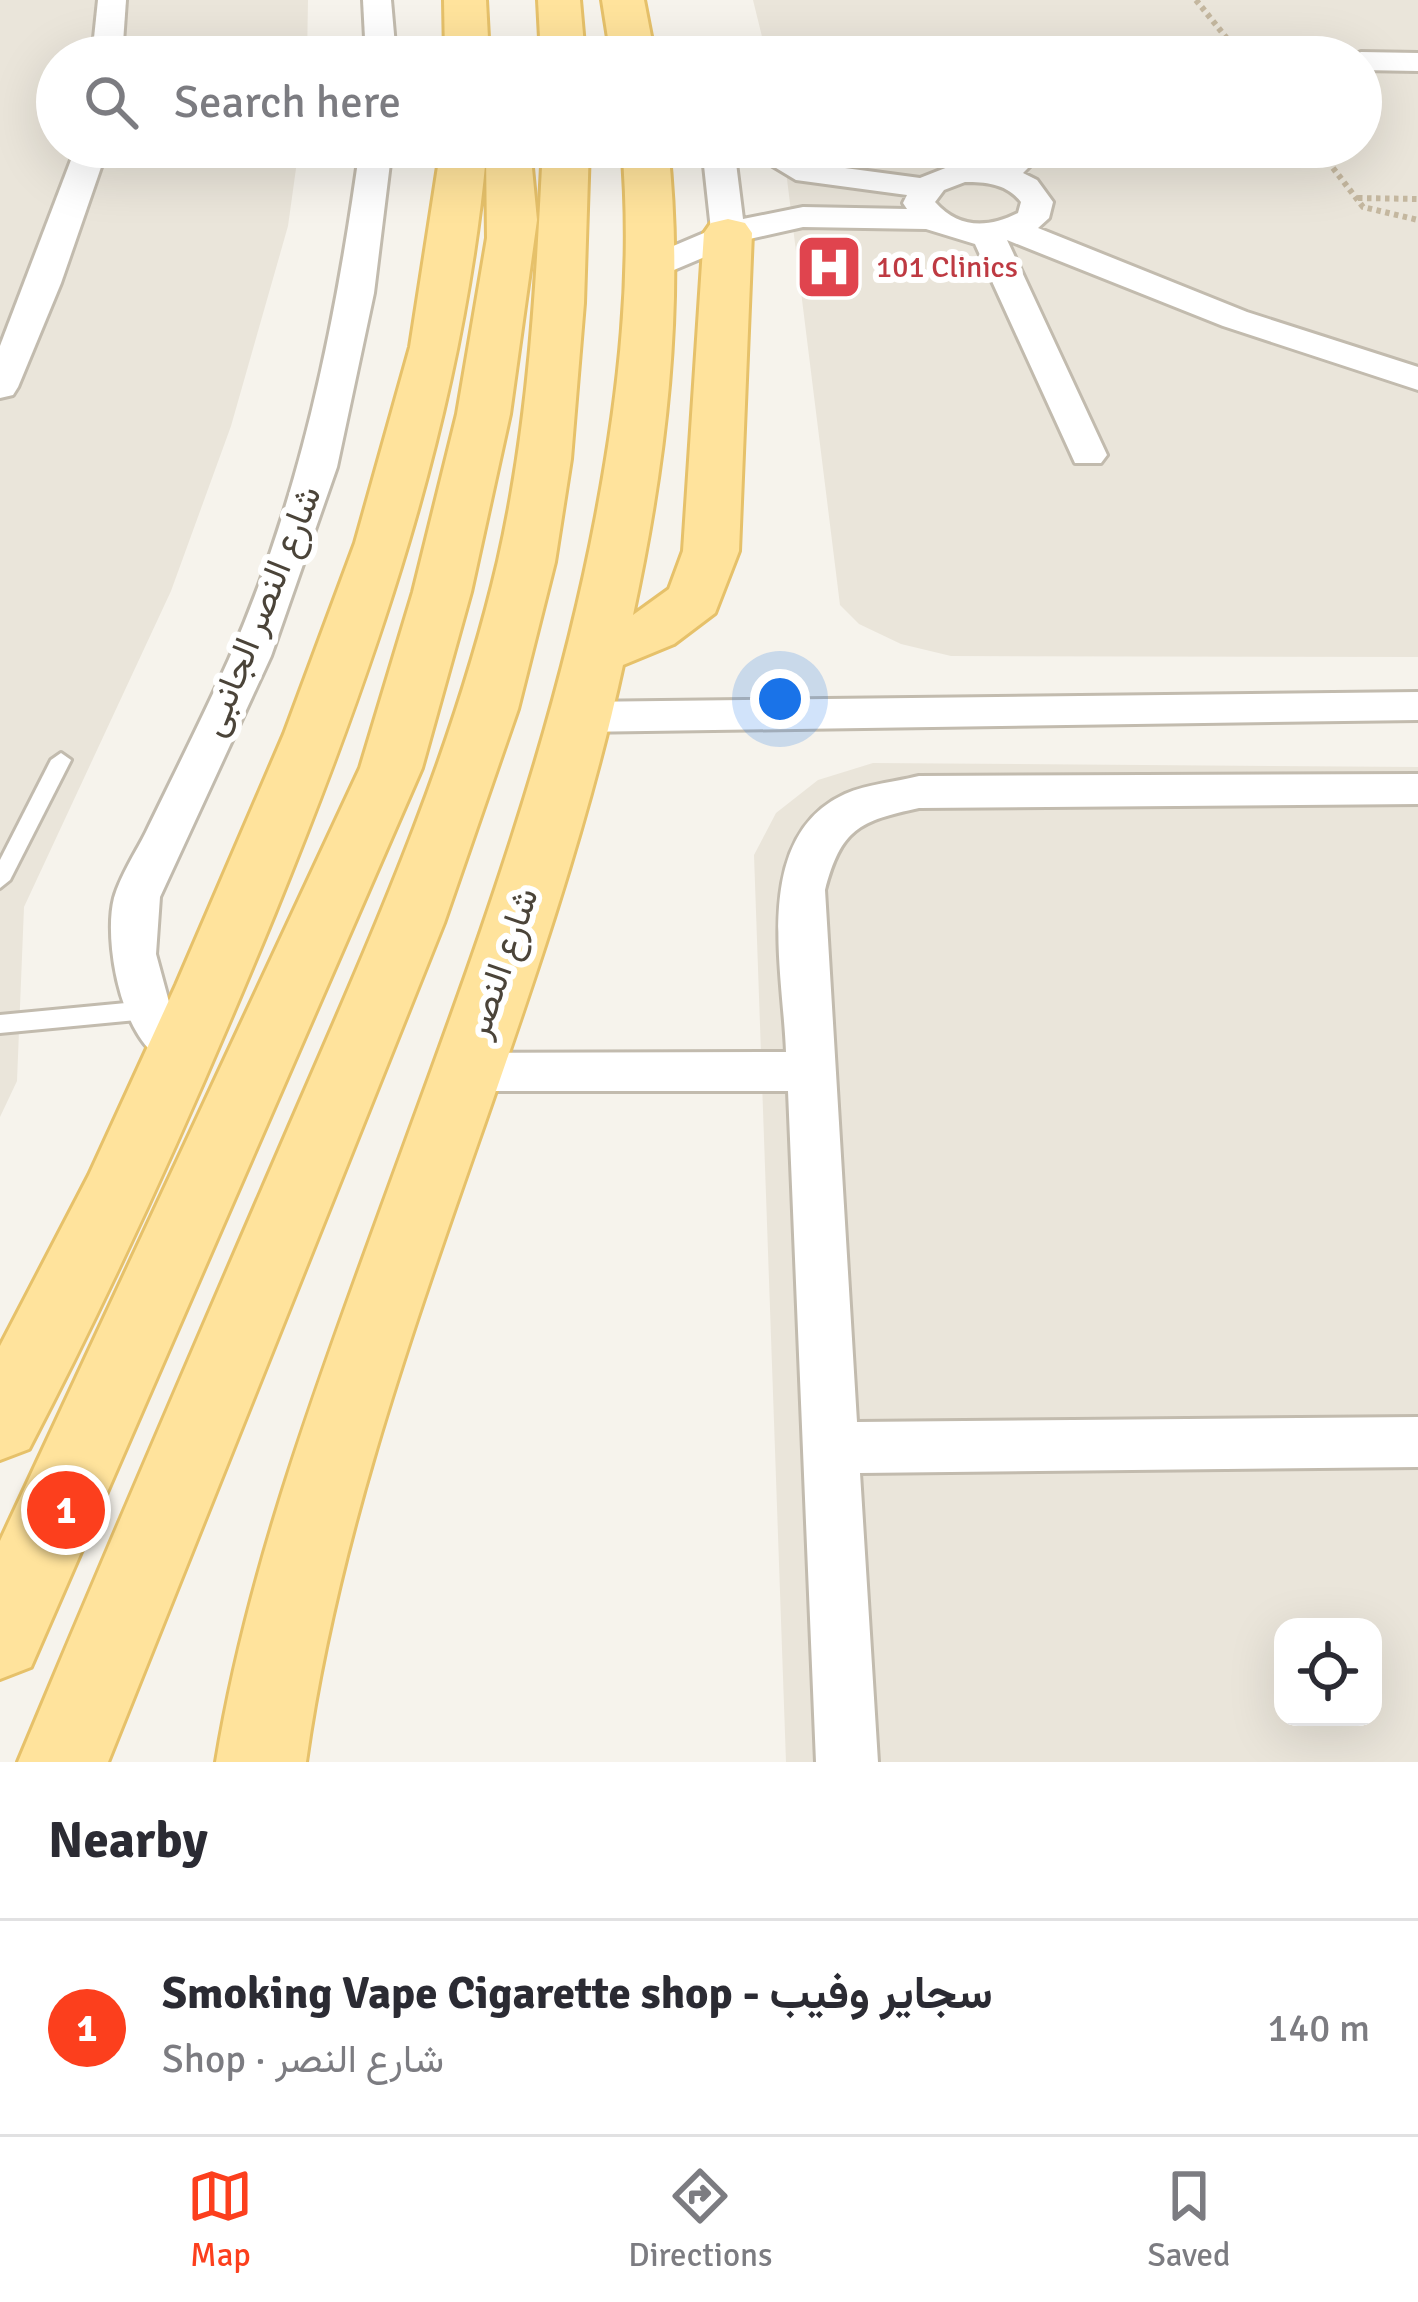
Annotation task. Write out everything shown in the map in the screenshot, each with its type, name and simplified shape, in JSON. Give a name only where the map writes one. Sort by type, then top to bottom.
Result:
[{"type":"main road","points":[[465,0],[466,36]]},
{"type":"main road","points":[[559,0],[562,36]]},
{"type":"main road","points":[[623,0],[629,36]]},
{"type":"main road","points":[[0,1423],[52,1328],[165,1030],[332,693],[413,440],[438,333],[461,168]]},
{"type":"main road","points":[[0,1637],[391,768],[434,626],[484,411],[515,222],[509,168]]},
{"type":"main road","points":[[63,1762],[434,865],[489,704],[526,563],[549,438],[565,168]]},
{"type":"main road","name":"شارع النصر","points":[[258,1755],[284,1628],[323,1488],[559,800],[599,652],[638,426],[650,268],[646,168]]},
{"type":"main road","points":[[599,652],[653,630],[694,599],[711,551],[728,233]]},
{"type":"street","points":[[109,36],[112,0]]},
{"type":"street","points":[[377,0],[380,36]]},
{"type":"street","points":[[1382,61],[1418,62]]},
{"type":"street","points":[[0,387],[85,168]]},
{"type":"street","name":"شارع النصر الجانبى","points":[[165,1030],[133,954],[137,897],[251,656],[318,467],[357,293],[373,168]]},
{"type":"street","points":[[720,168],[728,233]]},
{"type":"street","points":[[797,168],[927,203],[946,228],[1000,232],[1235,319],[1418,379]]},
{"type":"street","points":[[1002,176],[1011,168]]},
{"type":"street","points":[[650,268],[728,233],[767,222],[927,203],[958,174],[1002,176],[1026,187],[1036,202],[1033,218],[1000,232]]},
{"type":"street","points":[[1000,232],[1088,455]]},
{"type":"street","points":[[579,717],[1418,706]]},
{"type":"street","points":[[847,1762],[802,890],[815,842],[858,806],[919,792],[1418,789]]},
{"type":"street","points":[[464,1072],[812,1071]]},
{"type":"street","points":[[831,1448],[1418,1442]]},
{"type":"lane","points":[[0,880],[61,760]]},
{"type":"lane","points":[[0,1024],[165,1030]]},
{"type":"path","points":[[1196,0],[1225,36]]},
{"type":"path","points":[[1333,168],[1375,212],[1418,220]]},
{"type":"path","points":[[1357,198],[1418,199]]},
{"type":"shaded area","points":[[0,0],[308,0],[307,36],[36,36],[36,168],[296,168],[288,226],[231,426],[171,591],[24,907],[17,1081],[0,1117]]},
{"type":"shaded area","points":[[753,0],[1418,0],[1418,657],[951,656],[901,644],[859,624],[840,605],[786,168],[1382,168],[1382,36],[762,36]]},
{"type":"shaded area","points":[[873,763],[1418,767],[1418,1762],[786,1762],[754,855],[776,813],[818,780]]},
{"type":"place","name":"101 Clinics","points":[[829,267]]},
{"type":"place","name":"Smoking Vape Cigarette shop - سجاير وفيب","points":[[66,1510]]}]
